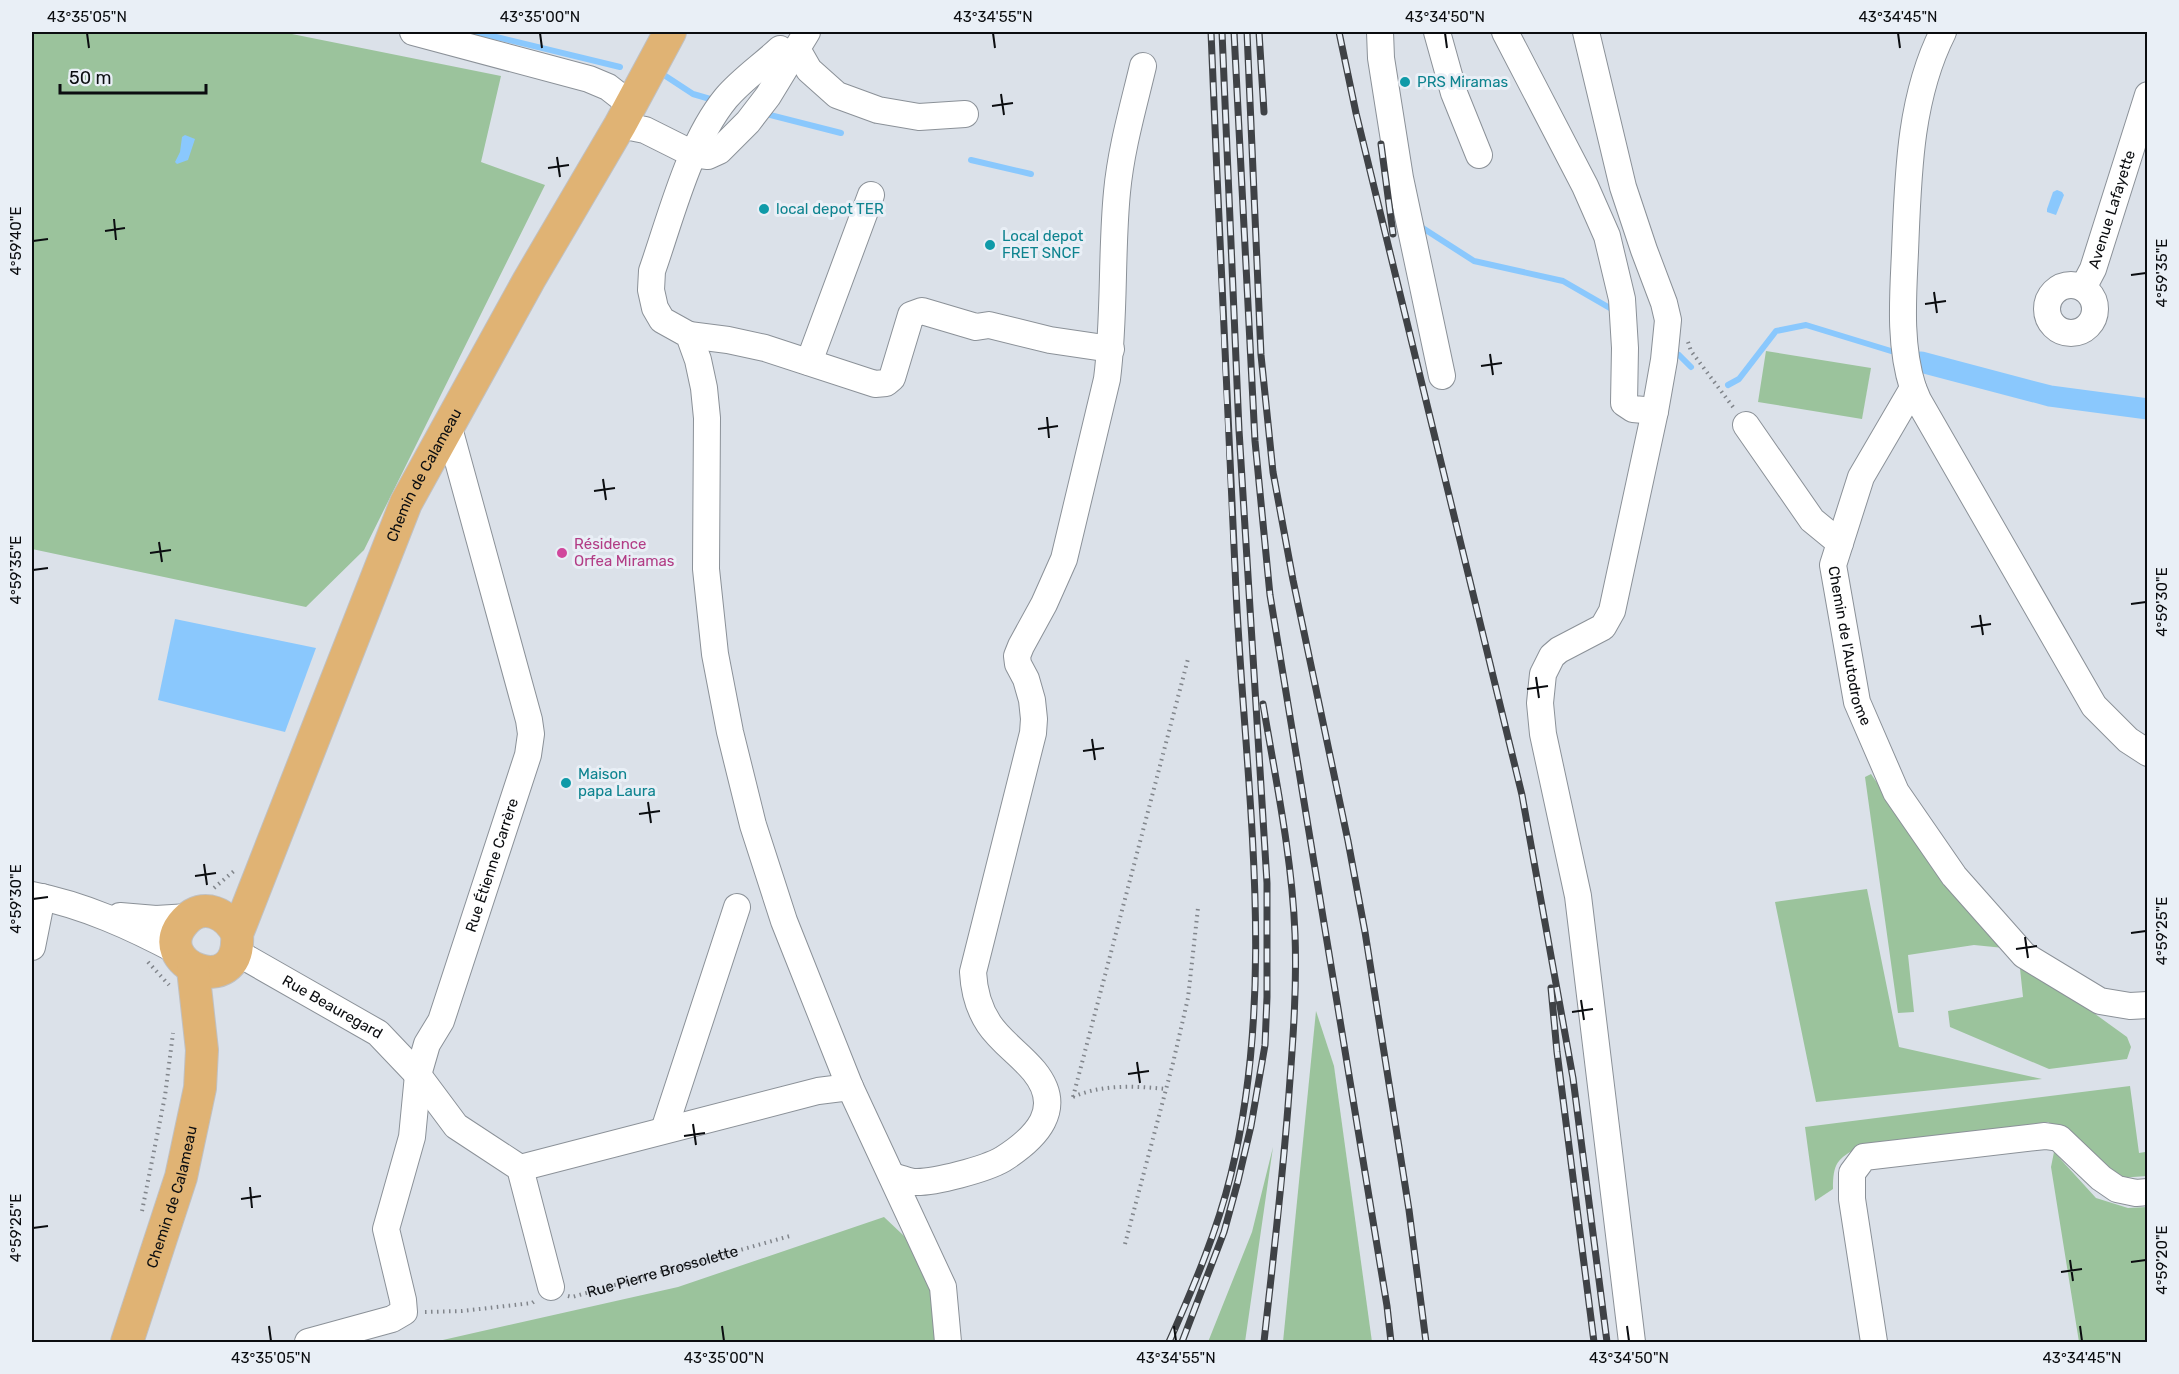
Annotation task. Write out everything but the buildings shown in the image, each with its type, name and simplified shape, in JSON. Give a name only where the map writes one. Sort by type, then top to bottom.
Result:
[{"type":"main road","name":"Chemin de Calameau","points":[[202,1050],[233,951],[265,865],[406,502],[670,32]]},
{"type":"main road","name":"Chemin de Calameau","points":[[128,1341],[181,1177],[200,1088],[202,1050],[186,960],[177,940],[178,931],[265,865]]},
{"type":"main road","points":[[186,960],[210,972],[233,951],[229,920],[202,914]]},
{"type":"street","points":[[413,32],[589,79],[608,87],[625,115],[691,161]]},
{"type":"street","points":[[1380,32],[1381,58],[1400,178],[1442,376]]},
{"type":"street","points":[[1437,32],[1454,93],[1479,155]]},
{"type":"street","points":[[1505,32],[1585,186],[1607,236],[1622,300],[1625,348],[1624,403],[1633,409],[1655,411]]},
{"type":"street","points":[[1586,32],[1623,187],[1668,320],[1666,351],[1655,411],[1612,611],[1603,627],[1552,656],[1543,674],[1540,703],[1543,734],[1578,897],[1632,1342]]},
{"type":"street","points":[[1942,32],[1934,48],[1917,107],[1908,178],[1903,302],[1907,369],[1918,400],[2094,706],[2128,740],[2148,753]]},
{"type":"street","points":[[691,161],[719,151],[755,111],[795,43]]},
{"type":"street","points":[[795,43],[722,103],[691,161],[652,271],[651,290],[655,308],[662,320],[688,335],[765,348],[875,384],[886,383],[892,378],[911,315],[922,311],[976,327],[990,325],[1050,340],[1111,349]]},
{"type":"street","points":[[795,43],[809,70],[837,95],[878,110],[919,117],[965,114]]},
{"type":"street","points":[[892,1176],[913,1182],[929,1181],[991,1166],[1015,1151],[1032,1136],[1044,1122],[1048,1109],[1045,1090],[1035,1072],[990,1025],[974,988],[973,972],[1033,733],[1032,700],[1017,656],[1064,559],[1107,379],[1111,349],[1117,188],[1143,66]]},
{"type":"street","name":"Avenue Lafayette","points":[[2083,288],[2092,269],[2148,95]]},
{"type":"street","points":[[809,362],[871,195]]},
{"type":"street","points":[[688,335],[698,360],[707,418],[706,569],[715,654],[730,732],[753,825],[784,921],[850,1087],[943,1287],[948,1342]]},
{"type":"street","name":"Chemin de l'Autodrome","points":[[1913,388],[1861,477],[1833,565],[1857,702],[1896,792],[1954,876],[2024,955],[2100,1001],[2130,1006],[2148,1005]]},
{"type":"street","points":[[1746,425],[1812,520],[1840,543]]},
{"type":"street","name":"Rue Étienne Carrère","points":[[404,1306],[386,1229],[412,1137],[418,1074],[427,1044],[441,1021],[528,755],[531,734],[449,428]]},
{"type":"street","points":[[32,947],[37,896],[93,912],[145,934],[186,960]]},
{"type":"street","points":[[664,1130],[736,907]]},
{"type":"street","points":[[93,912],[156,919],[202,914]]},
{"type":"street","name":"Rue Beauregard","points":[[233,951],[378,1033],[418,1074]]},
{"type":"street","points":[[418,1074],[456,1126],[520,1168],[552,1287]]},
{"type":"street","points":[[520,1168],[818,1091],[850,1087]]},
{"type":"street","points":[[1874,1342],[1852,1199],[1852,1173],[1864,1157],[2045,1136],[2059,1138],[2101,1178],[2117,1189],[2136,1193],[2148,1192]]},
{"type":"street","points":[[308,1342],[392,1319],[404,1306]]},
{"type":"path","points":[[1686,334],[1691,351],[1746,425]]},
{"type":"path","points":[[1073,1097],[1188,659]]},
{"type":"path","points":[[1125,1244],[1188,998],[1198,908]]},
{"type":"path","points":[[1048,1109],[1073,1097],[1108,1087],[1138,1086],[1166,1089]]},
{"type":"path","name":"Rue Pierre Brossolette","points":[[552,1287],[558,1294],[572,1297],[790,1236]]},
{"type":"path","points":[[404,1306],[462,1311],[532,1303],[552,1287]]},
{"type":"green space","points":[[32,32],[282,32],[501,76],[481,162],[545,185],[364,550],[306,607],[32,549]]},
{"type":"green space","points":[[1766,351],[1871,368],[1862,419],[1758,402]]},
{"type":"green space","points":[[1871,774],[2004,948],[1974,945],[1908,955],[1914,1012],[1898,1013],[1865,777]]},
{"type":"green space","points":[[1867,889],[1899,1047],[2042,1079],[1816,1102],[1775,902]]},
{"type":"green space","points":[[2019,959],[2127,1037],[2131,1047],[2127,1059],[2049,1069],[1950,1027],[1948,1011],[2023,997]]},
{"type":"green space","points":[[1316,1011],[1334,1066],[1372,1342],[1283,1342]]},
{"type":"green space","points":[[2130,1086],[2139,1153],[2145,1152],[2147,1176],[2119,1178],[2067,1134],[2048,1122],[1859,1147],[1841,1159],[1835,1167],[1833,1189],[1815,1201],[1805,1127]]},
{"type":"green space","points":[[1273,1147],[1245,1342],[1208,1342],[1252,1232]]},
{"type":"green space","points":[[2054,1152],[2096,1198],[2128,1208],[2147,1207],[2147,1342],[2079,1342],[2051,1167]]},
{"type":"green space","points":[[884,1217],[921,1252],[943,1342],[434,1342],[678,1287]]},
{"type":"water","points":[[185,135],[195,139],[188,160],[177,164],[175,162],[180,152],[182,137]]},
{"type":"water","points":[[2057,190],[2064,195],[2056,215],[2047,212],[2047,209],[2053,192]]},
{"type":"water","points":[[175,619],[316,648],[285,732],[158,700]]},
{"type":"waterway","points":[[476,32],[620,67]]},
{"type":"waterway","points":[[664,75],[693,94],[717,101]]},
{"type":"waterway","points":[[762,113],[841,133]]},
{"type":"waterway","points":[[971,160],[1031,174]]},
{"type":"waterway","points":[[1418,225],[1474,261],[1563,281],[1615,311]]},
{"type":"waterway","points":[[1728,385],[1739,379],[1776,331],[1806,325],[1891,351]]},
{"type":"waterway","points":[[1679,355],[1691,367]]},
{"type":"waterway","points":[[1921,362],[2050,396],[2148,409]]},
{"type":"railway","points":[[1169,1342],[1212,1238],[1231,1174],[1245,1102],[1253,1029],[1256,956],[1251,809],[1232,520],[1211,32]]},
{"type":"railway","points":[[1182,1342],[1224,1232],[1238,1181],[1251,1126],[1265,1045],[1267,997],[1267,883],[1239,430],[1222,32]]},
{"type":"railway","points":[[1234,32],[1255,441],[1270,595],[1387,1306],[1391,1342]]},
{"type":"railway","points":[[1247,32],[1261,355],[1273,472],[1365,932],[1409,1210],[1426,1342]]},
{"type":"railway","points":[[1259,32],[1264,112]]},
{"type":"railway","points":[[1339,32],[1356,113],[1522,795],[1573,1078],[1607,1342]]},
{"type":"railway","points":[[1381,144],[1393,234]]},
{"type":"railway","points":[[1263,704],[1287,848],[1295,954],[1294,1014],[1287,1124],[1264,1342]]},
{"type":"railway","points":[[1551,988],[1594,1342]]},
{"type":"place","name":"PRS Miramas","points":[[1405,82]]},
{"type":"place","name":"local depot TER","points":[[764,209]]},
{"type":"place","name":"Local depot FRET SNCF","points":[[990,245]]},
{"type":"place","name":"Résidence Orfea Miramas","points":[[562,553]]},
{"type":"place","name":"Maison papa Laura","points":[[566,783]]}]
